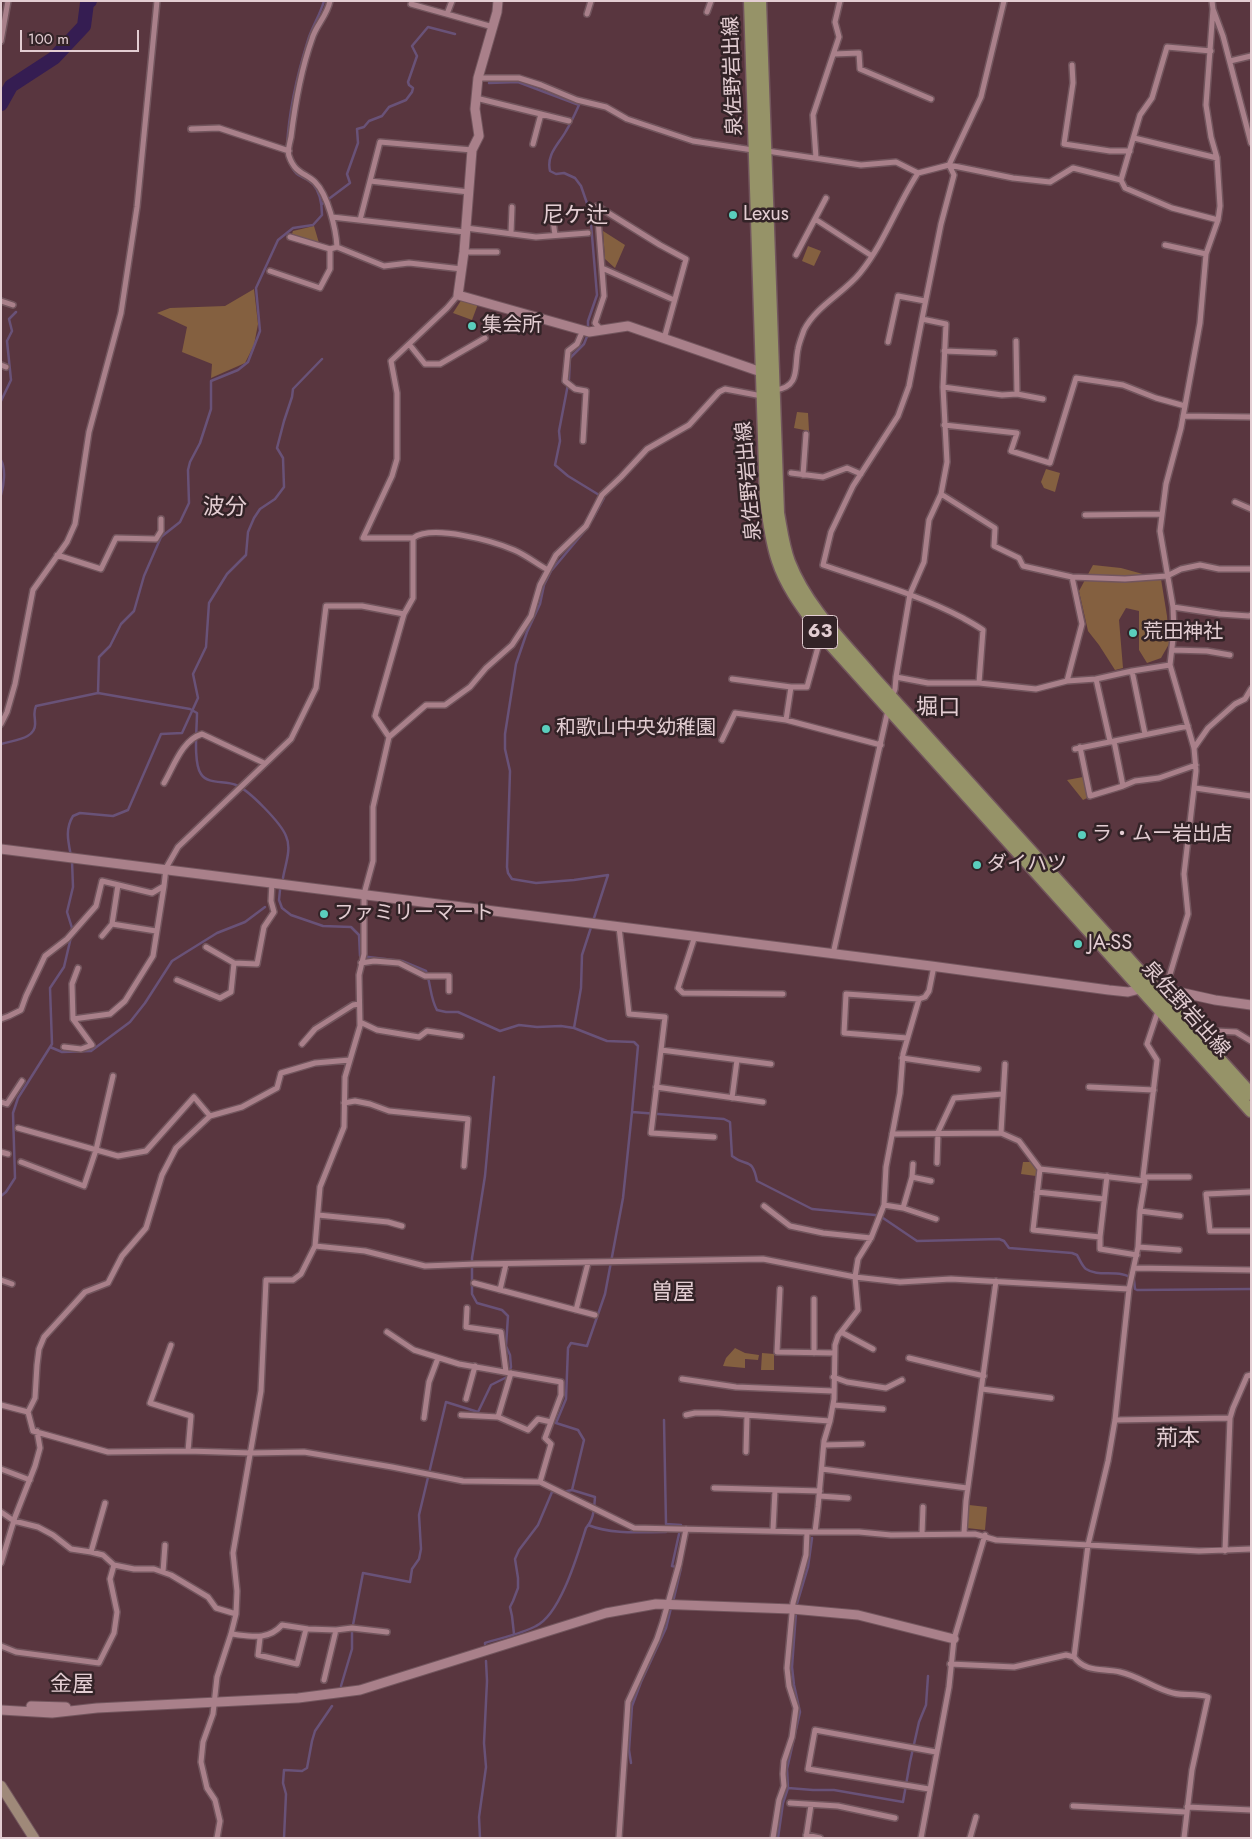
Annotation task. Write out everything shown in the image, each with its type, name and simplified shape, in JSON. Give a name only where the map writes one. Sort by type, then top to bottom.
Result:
[{"type":"main road","name":"泉佐野岩出線","points":[[750,1],[760,150]]},
{"type":"main road","name":"泉佐野岩出線","points":[[760,1],[760,150],[767,374],[766,500],[770,530],[778,562],[792,592],[824,637],[890,703],[1146,987],[1163,999],[1251,1094]]},
{"type":"main road","name":"泉佐野岩出線","points":[[767,393],[778,512],[789,561],[802,589],[823,619],[890,703]]},
{"type":"main road","name":"泉佐野岩出線","points":[[1163,999],[1251,1111]]},
{"type":"main road","points":[[1,1786],[34,1838]]},
{"type":"street","points":[[1,41],[8,1]]},
{"type":"street","points":[[1,724],[7,712],[15,684],[34,590],[68,542],[75,524],[89,432],[120,314],[137,206],[157,1]]},
{"type":"street","points":[[330,1],[328,9],[312,37],[295,105],[288,155],[299,173],[315,182],[324,197],[332,217],[337,247]]},
{"type":"street","points":[[448,14],[452,1]]},
{"type":"street","points":[[498,1],[478,78],[475,109],[479,136],[472,150],[464,252],[458,295],[447,308],[391,361],[397,393],[397,460],[392,476],[363,538],[413,538],[419,534],[439,532],[487,541],[515,551],[548,570]]},
{"type":"street","points":[[587,14],[591,1]]},
{"type":"street","points":[[707,12],[711,1]]},
{"type":"street","points":[[816,158],[813,115],[839,37],[836,22],[840,1]]},
{"type":"street","points":[[949,165],[981,97],[1004,1]]},
{"type":"street","points":[[1212,1],[1224,36],[1251,143]]},
{"type":"street","points":[[411,4],[493,26]]},
{"type":"street","points":[[1074,1657],[1088,1544],[1108,1460],[1129,1289],[1138,1247],[1140,1211],[1157,1060],[1148,1044],[1188,914],[1184,874],[1195,788],[1196,764],[1194,748],[1170,665],[1173,607],[1160,531],[1166,484],[1183,416],[1200,323],[1206,254],[1218,220],[1220,206],[1217,158],[1211,137],[1206,104],[1214,9]]},
{"type":"street","points":[[1211,51],[1167,47],[1152,98],[1140,115],[1121,180],[1125,188],[1155,201],[1172,208],[1218,220]]},
{"type":"street","points":[[834,54],[859,53],[860,69],[931,99]]},
{"type":"street","points":[[1230,60],[1251,56]]},
{"type":"street","points":[[1072,65],[1073,83],[1064,144],[1110,151],[1130,151]]},
{"type":"street","points":[[478,78],[519,78],[577,100],[606,107],[627,119],[693,141],[861,165],[896,162],[918,173],[949,165],[1013,178],[1050,182],[1073,168],[1121,180]]},
{"type":"street","points":[[476,98],[569,121]]},
{"type":"street","points":[[533,144],[541,114]]},
{"type":"street","points":[[191,129],[219,128],[289,151]]},
{"type":"street","points":[[1134,138],[1217,158]]},
{"type":"street","points":[[360,220],[380,142],[472,150]]},
{"type":"street","points":[[949,165],[954,175],[941,224],[909,386],[898,416],[853,486],[831,532],[823,565],[910,594],[949,610],[975,624],[982,630],[979,683]]},
{"type":"street","points":[[217,1838],[220,1821],[215,1800],[206,1788],[201,1762],[203,1742],[209,1728],[215,1703],[217,1677],[232,1634],[236,1614],[237,1591],[233,1553],[234,1541],[261,1390],[266,1280],[293,1280],[301,1274],[315,1246],[320,1187],[344,1127],[345,1077],[360,1022],[359,975],[362,958],[364,894],[373,861],[373,807],[389,737],[426,705],[445,705],[470,687],[486,668],[512,645],[531,616],[540,585],[556,555],[586,526],[602,495],[647,449],[689,424],[719,392],[725,389],[756,396],[781,389],[792,381],[796,371],[798,349],[805,329],[818,313],[860,274],[882,242],[901,202],[918,173]]},
{"type":"street","points":[[370,181],[469,192]]},
{"type":"street","points":[[796,256],[826,198]]},
{"type":"street","points":[[551,206],[555,235]]},
{"type":"street","points":[[601,330],[595,323],[604,296],[597,206],[686,259],[664,339]]},
{"type":"street","points":[[511,233],[512,207]]},
{"type":"street","points":[[332,217],[511,233],[536,237],[588,233]]},
{"type":"street","points":[[815,219],[872,256]]},
{"type":"street","points":[[290,237],[330,249],[337,247],[384,266],[410,263],[462,269]]},
{"type":"street","points":[[1165,245],[1206,254]]},
{"type":"street","points":[[270,271],[320,288],[330,269],[330,249]]},
{"type":"street","points":[[464,252],[497,252]]},
{"type":"street","points":[[602,268],[674,300]]},
{"type":"street","points":[[458,295],[590,332],[628,326],[767,374]]},
{"type":"street","points":[[888,342],[898,296],[925,301]]},
{"type":"street","points":[[1,301],[13,305]]},
{"type":"street","points":[[833,954],[890,703],[896,689],[896,677],[910,594],[924,562],[929,520],[941,494],[947,462],[943,387],[946,324],[922,319]]},
{"type":"street","points":[[583,330],[576,344],[568,351],[565,381],[575,389],[586,392],[583,441]]},
{"type":"street","points":[[409,344],[425,364],[440,364],[485,338]]},
{"type":"street","points":[[1016,340],[1017,394]]},
{"type":"street","points":[[944,351],[994,353]]},
{"type":"street","points":[[944,425],[1017,433],[1011,451],[1050,463],[1076,378],[1123,385],[1156,398],[1185,406]]},
{"type":"street","points":[[943,387],[1002,395],[1017,394],[1043,399]]},
{"type":"street","points":[[1183,416],[1251,416]]},
{"type":"street","points":[[803,475],[806,434]]},
{"type":"street","points":[[791,473],[823,477],[847,468],[861,474]]},
{"type":"street","points":[[941,494],[995,528],[994,546],[1018,558],[1023,566],[1072,577],[1125,579],[1167,576],[1181,569],[1200,565],[1218,569],[1251,569]]},
{"type":"street","points":[[1235,502],[1251,509]]},
{"type":"street","points":[[1084,515],[1162,514]]},
{"type":"street","points":[[57,555],[101,569],[116,538],[156,539],[161,530],[160,519]]},
{"type":"street","points":[[389,737],[375,716],[404,614],[413,598],[413,538]]},
{"type":"street","points":[[1067,682],[1082,624],[1072,577]]},
{"type":"street","points":[[73,1018],[110,1014],[125,1001],[153,956],[166,868],[178,847],[291,739],[316,688],[326,606],[362,606],[404,614]]},
{"type":"street","points":[[1173,607],[1220,614],[1251,615]]},
{"type":"street","points":[[732,679],[792,687],[807,687],[820,640],[824,637]]},
{"type":"street","points":[[1172,650],[1207,651],[1230,655]]},
{"type":"street","points":[[896,677],[928,683],[979,683],[1036,689],[1170,665]]},
{"type":"street","points":[[1132,671],[1145,734]]},
{"type":"street","points":[[1096,679],[1123,786]]},
{"type":"street","points":[[786,720],[792,687]]},
{"type":"street","points":[[1194,748],[1208,728],[1235,704],[1245,699],[1251,688]]},
{"type":"street","points":[[722,740],[735,713],[786,720],[881,745]]},
{"type":"street","points":[[1188,726],[1078,748],[1090,796],[1135,781],[1159,778],[1196,764]]},
{"type":"street","points":[[164,783],[182,749],[192,737],[202,734],[264,763]]},
{"type":"street","points":[[1195,788],[1251,796]]},
{"type":"street","points":[[1,849],[166,868],[1109,990],[1128,992],[1146,987]]},
{"type":"street","points":[[1,1018],[21,1010],[45,956],[67,939],[96,906],[102,881],[152,893],[164,886]]},
{"type":"street","points":[[206,948],[234,963],[257,964],[264,927],[274,912],[271,901],[272,882]]},
{"type":"street","points":[[102,936],[112,924],[118,885]]},
{"type":"street","points":[[112,924],[156,931]]},
{"type":"street","points":[[619,926],[629,1014],[665,1017],[651,1133],[714,1137]]},
{"type":"street","points":[[695,936],[678,988],[683,993],[783,994]]},
{"type":"street","points":[[362,958],[399,963],[425,976],[449,976],[449,991]]},
{"type":"street","points":[[177,980],[220,998],[231,992],[234,963]]},
{"type":"street","points":[[907,1038],[844,1033],[846,994],[919,999],[925,997],[929,991],[934,966]]},
{"type":"street","points":[[64,1047],[81,1048],[92,1045],[73,1018],[72,984],[78,968]]},
{"type":"street","points":[[814,1532],[820,1494],[824,1445],[833,1406],[834,1353],[838,1336],[858,1310],[855,1277],[858,1259],[871,1238],[884,1205],[886,1168],[900,1093],[902,1058],[919,999]]},
{"type":"street","points":[[1163,999],[1215,1000],[1251,1005]]},
{"type":"street","points":[[302,1044],[315,1029],[354,1005],[359,1004]]},
{"type":"street","points":[[360,1022],[377,1030],[419,1037],[427,1031],[461,1036]]},
{"type":"street","points":[[1192,1030],[1204,1029],[1236,1032],[1251,1041]]},
{"type":"street","points":[[661,1050],[771,1064]]},
{"type":"street","points":[[902,1058],[978,1069]]},
{"type":"street","points":[[350,1060],[315,1063],[281,1073],[277,1088],[242,1107],[210,1116],[176,1148],[162,1175],[146,1228],[122,1256],[108,1283],[85,1292],[44,1337],[39,1349],[35,1398],[28,1412],[33,1431],[108,1452],[304,1452],[463,1481],[540,1482],[634,1528],[922,1534],[964,1533],[985,1535],[996,1540],[1199,1551],[1251,1549]]},
{"type":"street","points":[[732,1098],[737,1060]]},
{"type":"street","points":[[1001,1133],[1005,1064]]},
{"type":"street","points":[[21,1162],[84,1186],[96,1150],[113,1076]]},
{"type":"street","points":[[1,1102],[7,1104],[22,1081]]},
{"type":"street","points":[[656,1086],[763,1102]]},
{"type":"street","points":[[1089,1087],[1154,1090]]},
{"type":"street","points":[[936,1163],[938,1132],[954,1098],[1003,1094]]},
{"type":"street","points":[[18,1128],[118,1156],[146,1151],[194,1097],[210,1116]]},
{"type":"street","points":[[344,1103],[355,1101],[389,1111],[468,1119],[464,1166]]},
{"type":"street","points":[[892,1134],[938,1132],[1001,1133],[1019,1141],[1040,1169],[1032,1230],[1100,1237]]},
{"type":"street","points":[[1,1152],[8,1154]]},
{"type":"street","points":[[903,1208],[912,1177],[913,1164]]},
{"type":"street","points":[[1040,1169],[1144,1179],[1189,1177]]},
{"type":"street","points":[[1107,1176],[1100,1249],[1137,1255]]},
{"type":"street","points":[[912,1177],[932,1181]]},
{"type":"street","points":[[1037,1192],[1104,1199]]},
{"type":"street","points":[[1251,1192],[1206,1194],[1210,1231],[1251,1231]]},
{"type":"street","points":[[884,1205],[903,1208],[936,1220]]},
{"type":"street","points":[[764,1206],[790,1226],[823,1233],[871,1238]]},
{"type":"street","points":[[1140,1211],[1180,1216]]},
{"type":"street","points":[[318,1215],[388,1222],[402,1226]]},
{"type":"street","points":[[315,1246],[365,1250],[425,1266],[763,1259],[855,1277],[900,1282],[951,1279],[1129,1289]]},
{"type":"street","points":[[1138,1247],[1179,1250]]},
{"type":"street","points":[[576,1310],[588,1263]]},
{"type":"street","points":[[500,1290],[506,1264]]},
{"type":"street","points":[[1133,1274],[1251,1270]]},
{"type":"street","points":[[1,1280],[12,1284]]},
{"type":"street","points":[[964,1533],[967,1488],[996,1281]]},
{"type":"street","points":[[474,1283],[595,1315]]},
{"type":"street","points":[[780,1289],[778,1352],[834,1353]]},
{"type":"street","points":[[814,1299],[814,1353]]},
{"type":"street","points":[[467,1308],[466,1327],[501,1332],[509,1372],[498,1417]]},
{"type":"street","points":[[387,1332],[414,1350],[438,1358],[459,1364],[561,1382],[561,1395],[545,1438],[551,1444],[540,1482]]},
{"type":"street","points":[[841,1332],[873,1349]]},
{"type":"street","points":[[171,1345],[150,1402],[191,1416],[188,1451]]},
{"type":"street","points":[[424,1418],[429,1382],[438,1358]]},
{"type":"street","points":[[909,1358],[984,1376]]},
{"type":"street","points":[[466,1399],[475,1366]]},
{"type":"street","points":[[1225,1551],[1230,1418],[1247,1376],[1251,1374]]},
{"type":"street","points":[[833,1377],[847,1382],[886,1388],[902,1380]]},
{"type":"street","points":[[682,1379],[736,1387],[833,1391]]},
{"type":"street","points":[[982,1389],[1051,1398]]},
{"type":"street","points":[[1,1405],[28,1412]]},
{"type":"street","points":[[833,1406],[883,1408]]},
{"type":"street","points":[[686,1415],[695,1413],[830,1420]]},
{"type":"street","points":[[461,1415],[498,1417],[528,1430],[538,1419],[551,1422]]},
{"type":"street","points":[[746,1452],[747,1415]]},
{"type":"street","points":[[1114,1420],[1230,1418]]},
{"type":"street","points":[[1,1563],[40,1448],[37,1431]]},
{"type":"street","points":[[824,1445],[862,1444]]},
{"type":"street","points":[[1,1469],[30,1480]]},
{"type":"street","points":[[822,1469],[967,1488]]},
{"type":"street","points":[[714,1488],[775,1490],[848,1498]]},
{"type":"street","points":[[773,1530],[775,1490]]},
{"type":"street","points":[[91,1552],[105,1503]]},
{"type":"street","points":[[922,1534],[923,1506]]},
{"type":"street","points":[[1,1512],[14,1521],[38,1528],[53,1535],[71,1549],[102,1555],[114,1565],[134,1569],[154,1569],[163,1572],[208,1597],[216,1608],[236,1614]]},
{"type":"street","points":[[619,1838],[628,1702],[657,1639],[679,1564],[686,1529]]},
{"type":"street","points":[[773,1838],[784,1786],[784,1761],[792,1737],[796,1708],[789,1686],[787,1668],[792,1609],[806,1556],[807,1532]]},
{"type":"street","points":[[921,1838],[949,1687],[954,1639],[985,1535]]},
{"type":"street","points":[[163,1572],[165,1545]]},
{"type":"street","points":[[1,1646],[16,1652],[99,1663],[114,1633],[117,1612],[110,1579],[114,1565]]},
{"type":"street","points":[[1,1710],[52,1713],[97,1708],[321,1696],[360,1690],[606,1613],[642,1606],[668,1604],[792,1609],[858,1615],[954,1639]]},
{"type":"street","points":[[232,1634],[260,1638],[275,1632],[282,1625],[306,1629],[336,1630],[352,1628],[387,1632]]},
{"type":"street","points":[[260,1638],[258,1655],[297,1664],[306,1629]]},
{"type":"street","points":[[324,1680],[336,1630]]},
{"type":"street","points":[[950,1664],[1009,1668],[1066,1655],[1074,1657],[1080,1665],[1089,1669],[1120,1672],[1175,1694],[1199,1694],[1208,1697],[1199,1735],[1184,1838]]},
{"type":"street","points":[[1,1704],[97,1708]]},
{"type":"street","points":[[929,1789],[808,1769],[815,1730],[936,1752]]},
{"type":"street","points":[[790,1803],[838,1806],[895,1818]]},
{"type":"street","points":[[811,1805],[806,1836],[820,1838]]},
{"type":"street","points":[[1073,1806],[1251,1810]]},
{"type":"street","points":[[970,1838],[976,1817]]},
{"type":"shaded area","points":[[314,226],[319,243],[292,234],[293,231]]},
{"type":"shaded area","points":[[603,231],[625,245],[615,268],[605,259]]},
{"type":"shaded area","points":[[808,246],[821,251],[814,266],[802,261]]},
{"type":"shaded area","points":[[254,289],[258,324],[254,345],[245,363],[211,378],[212,364],[182,352],[187,327],[157,313],[170,308],[225,306]]},
{"type":"shaded area","points":[[462,299],[478,304],[472,320],[453,313]]},
{"type":"shaded area","points":[[797,412],[808,413],[809,431],[794,428]]},
{"type":"shaded area","points":[[1046,469],[1060,473],[1055,492],[1044,488],[1041,482]]},
{"type":"shaded area","points":[[1093,565],[1121,568],[1161,579],[1169,644],[1161,658],[1147,663],[1139,650],[1139,611],[1126,608],[1119,620],[1123,668],[1115,670],[1088,631],[1079,591]]},
{"type":"shaded area","points":[[1083,777],[1087,798],[1083,800],[1067,780]]},
{"type":"shaded area","points":[[1023,1162],[1032,1162],[1036,1168],[1036,1176],[1021,1174]]},
{"type":"shaded area","points":[[735,1348],[745,1353],[759,1355],[758,1360],[745,1359],[745,1368],[723,1366],[726,1358]]},
{"type":"shaded area","points":[[762,1353],[774,1354],[774,1370],[761,1370]]},
{"type":"shaded area","points":[[969,1505],[987,1507],[985,1530],[967,1528]]},
{"type":"waterway","points":[[1,104],[11,86],[54,58],[84,26],[87,3],[90,1]]},
{"type":"waterway","points":[[287,146],[294,93],[300,66],[324,1]]},
{"type":"waterway","points":[[322,204],[350,183],[347,174],[358,143],[357,129],[364,127],[369,121],[382,116],[389,107],[406,100],[412,92],[413,88],[408,82],[417,56],[412,46],[428,27],[455,34]]},
{"type":"waterway","points":[[489,83],[518,82],[579,105],[570,125],[551,154],[549,165],[550,171],[556,174],[564,173],[575,178],[581,186],[590,212],[597,295],[588,321],[588,329]]},
{"type":"waterway","points":[[98,693],[99,657],[110,646],[121,624],[134,611],[144,576],[161,537],[180,522],[189,503],[188,470],[200,443],[211,409],[211,381],[238,370],[248,362],[260,331],[256,288],[278,240],[293,228],[313,225],[322,215],[322,207],[315,187],[295,172],[290,163]]},
{"type":"waterway","points":[[1,401],[11,380],[7,341],[12,331],[9,319],[16,312]]},
{"type":"waterway","points":[[588,334],[584,344],[570,358],[569,379],[559,431],[560,441],[555,465],[568,476],[604,498],[592,520]]},
{"type":"waterway","points":[[71,856],[68,830],[73,816],[80,813],[113,816],[128,810],[161,734],[182,733],[198,698],[193,674],[206,647],[209,603],[227,574],[246,555],[248,532],[254,518],[260,509],[275,499],[284,487],[283,458],[277,448],[293,389],[322,359]]},
{"type":"waterway","points":[[1,460],[4,468],[1,495]]},
{"type":"waterway","points":[[574,1028],[581,988],[582,955],[608,875],[536,883],[512,879],[507,867],[510,771],[505,749],[505,734],[516,664],[527,632],[540,604],[544,585],[551,571],[588,527]]},
{"type":"waterway","points":[[1,744],[24,738],[32,732],[35,728],[34,712],[36,706],[98,693],[190,709],[197,713],[196,754],[201,774],[208,780],[232,784],[242,788],[264,808],[283,830],[288,841],[288,857],[283,878]]},
{"type":"waterway","points":[[71,932],[72,928],[67,912],[73,887],[72,861]]},
{"type":"waterway","points":[[280,890],[279,900],[282,908],[291,915],[323,926],[351,927],[359,935],[360,956],[402,961],[426,971],[437,1010],[458,1012],[500,1031],[519,1025],[537,1027],[561,1026],[574,1028],[607,1041],[634,1042],[638,1046],[632,1112],[724,1119],[730,1122],[732,1156],[751,1165],[757,1181],[812,1209],[875,1215],[883,1218],[917,1241],[999,1239],[1004,1241],[1009,1248],[1072,1253],[1077,1255],[1082,1265],[1091,1272],[1129,1276],[1134,1280],[1135,1289],[1137,1290],[1251,1289]]},
{"type":"waterway","points":[[50,1047],[62,1052],[91,1051],[130,1022],[145,1003],[172,961],[217,933],[245,922],[265,907]]},
{"type":"waterway","points":[[1,1196],[15,1178],[13,1113],[18,1098],[52,1044],[50,988],[64,967],[71,937]]},
{"type":"waterway","points":[[341,1686],[352,1649],[352,1630],[363,1573],[410,1582],[412,1569],[419,1559],[421,1549],[419,1515],[446,1402],[478,1412],[491,1385],[507,1377],[511,1367],[510,1355],[506,1346],[508,1316],[502,1310],[477,1303],[472,1294],[472,1258],[485,1176],[494,1077]]},
{"type":"waterway","points":[[563,1492],[572,1490],[584,1440],[578,1430],[556,1423],[566,1399],[568,1348],[571,1343],[587,1346],[605,1294],[623,1198],[632,1112]]},
{"type":"waterway","points":[[664,1420],[666,1524]]},
{"type":"waterway","points":[[485,1644],[536,1626],[545,1619],[561,1596],[586,1528],[592,1517],[595,1497],[572,1490]]},
{"type":"waterway","points":[[514,1634],[510,1607],[518,1588],[515,1559],[519,1550],[538,1525],[552,1492],[558,1492]]},
{"type":"waterway","points":[[666,1524],[681,1525],[672,1566],[681,1568],[673,1602]]},
{"type":"waterway","points":[[588,1525],[607,1530],[627,1532],[666,1532],[666,1529]]},
{"type":"waterway","points":[[796,1607],[808,1567],[812,1538]]},
{"type":"waterway","points":[[631,1763],[629,1750],[632,1706],[666,1628],[671,1608]]},
{"type":"waterway","points":[[778,1838],[783,1803],[788,1788],[787,1769],[800,1712],[792,1667],[796,1612]]},
{"type":"waterway","points":[[480,1838],[479,1817],[486,1767],[484,1743],[486,1661]]},
{"type":"waterway","points":[[788,1788],[834,1790],[903,1802],[919,1722],[926,1705],[928,1676]]},
{"type":"waterway","points":[[284,1838],[286,1794],[283,1783],[284,1770],[302,1771],[307,1768],[315,1731],[332,1706]]},
{"type":"place","name":"Lexus","points":[[733,215]]},
{"type":"place","name":"集会所","points":[[472,326]]},
{"type":"place","name":"荒田神社","points":[[1133,633]]},
{"type":"place","name":"和歌山中央幼稚園","points":[[546,729]]},
{"type":"place","name":"ラ・ムー岩出店","points":[[1082,835]]},
{"type":"place","name":"ダイハツ","points":[[977,865]]},
{"type":"place","name":"ファミリーマート","points":[[324,914]]},
{"type":"place","name":"JA-SS","points":[[1078,944]]},
{"type":"district","name":"尼ケ辻","points":[[575,217]]},
{"type":"district","name":"波分","points":[[225,509]]},
{"type":"district","name":"堀口","points":[[938,709]]},
{"type":"district","name":"曽屋","points":[[673,1294]]},
{"type":"district","name":"荊本","points":[[1178,1440]]},
{"type":"district","name":"金屋","points":[[72,1686]]}]
